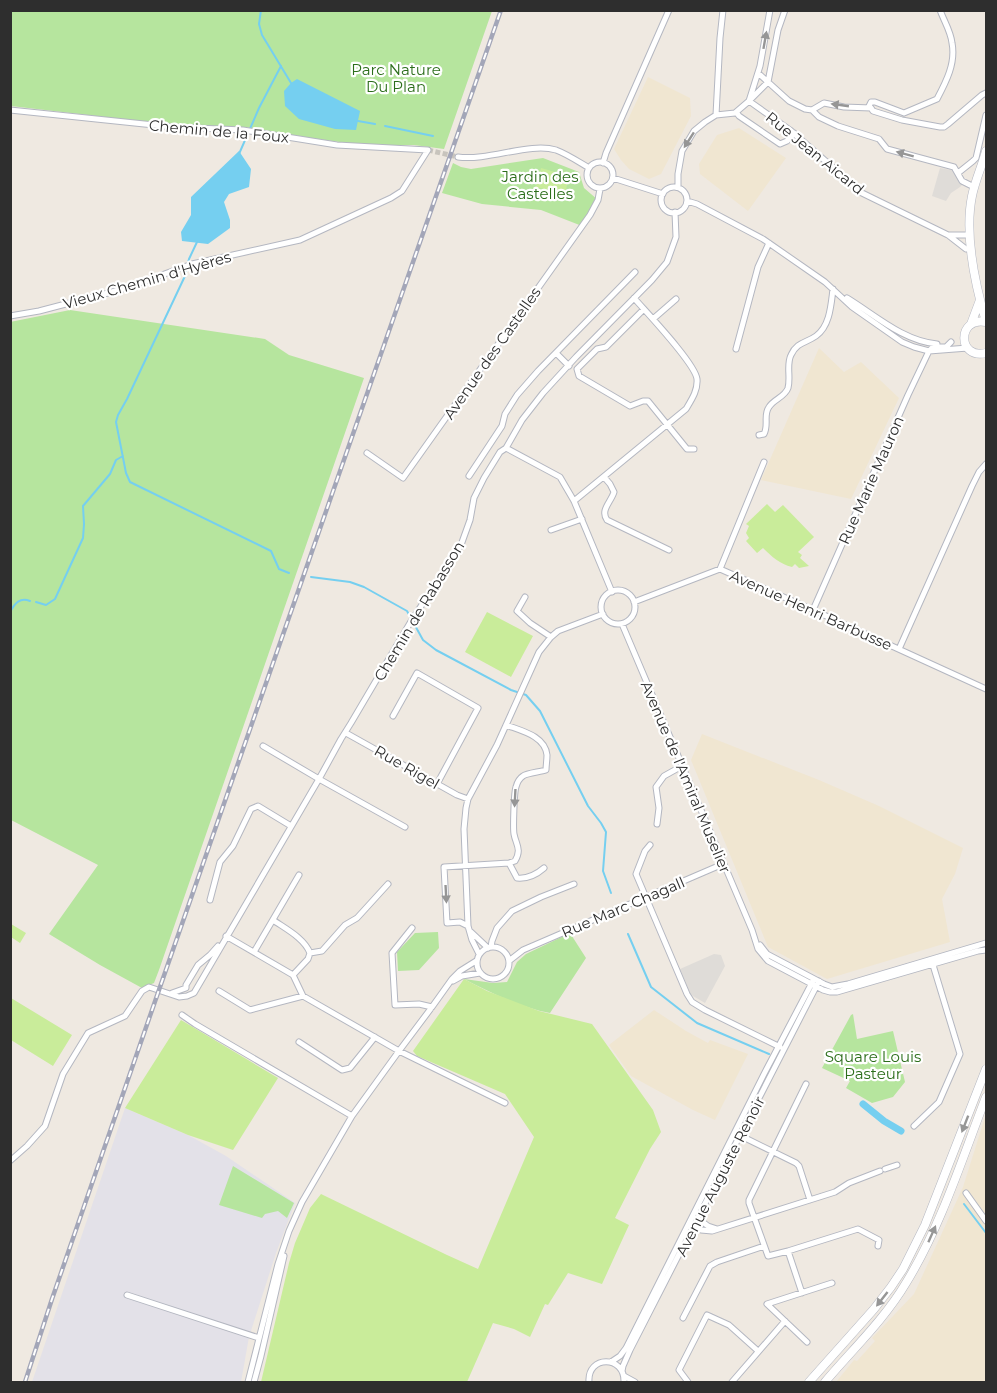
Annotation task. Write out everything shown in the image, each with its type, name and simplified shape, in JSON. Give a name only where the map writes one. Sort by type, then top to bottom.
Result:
[{"type":"main road","points":[[985,355],[976,354],[968,348],[964,335],[972,324],[986,322],[970,235],[974,187],[987,151]]},
{"type":"main road","points":[[972,324],[980,299]]},
{"type":"main road","points":[[809,1383],[874,1309],[903,1269],[925,1225],[987,1069]]},
{"type":"main road","points":[[825,1383],[879,1320],[905,1285],[930,1238],[987,1097]]},
{"type":"street","points":[[603,163],[669,10]]},
{"type":"street","points":[[716,116],[723,10]]},
{"type":"street","points":[[748,101],[760,66],[770,10]]},
{"type":"street","points":[[678,188],[682,151],[694,131],[716,116],[736,112],[768,81],[777,30],[784,10]]},
{"type":"street","points":[[871,108],[869,106],[871,102],[875,102],[904,113],[937,99],[948,78],[952,43],[940,10]]},
{"type":"street","points":[[758,73],[789,101],[812,110],[819,117],[879,139],[888,150],[954,167],[964,183],[974,187]]},
{"type":"street","points":[[812,110],[824,103],[844,107],[871,108],[873,111],[902,120],[940,128],[987,93]]},
{"type":"street","name":"Rue Jean Aicard","points":[[748,101],[794,133],[862,193],[948,235],[966,249],[971,249]]},
{"type":"street","name":"Chemin de la Foux","points":[[10,110],[173,128],[243,130],[337,145],[428,150]]},
{"type":"street","points":[[736,112],[780,144],[787,141],[794,133]]},
{"type":"street","points":[[958,173],[976,158],[987,115]]},
{"type":"street","points":[[460,157],[479,158],[546,148],[563,153],[589,168]]},
{"type":"street","name":"Vieux Chemin d'Hyères","points":[[10,316],[39,311],[123,289],[192,264],[300,240],[402,191],[428,150]]},
{"type":"street","points":[[597,163],[603,163],[612,169],[613,178],[609,185],[600,189],[588,182],[587,175],[589,168],[597,163]]},
{"type":"street","points":[[613,178],[663,194]]},
{"type":"street","points":[[670,188],[678,188],[686,194],[687,201],[682,210],[675,213],[663,206],[661,199],[670,188]]},
{"type":"street","name":"Avenue des Castelles","points":[[367,453],[403,478],[590,215],[598,200],[600,189]]},
{"type":"street","points":[[687,201],[697,204],[769,243],[836,291],[902,333],[928,343],[951,342]]},
{"type":"street","name":"Chemin de Rabasson","points":[[194,993],[341,739],[409,625],[461,545],[470,520],[474,498],[500,452],[506,448],[522,420],[543,393],[668,262],[676,237],[675,213]]},
{"type":"street","name":"Rue Jean Aicard","points":[[948,235],[970,235]]},
{"type":"street","points":[[736,349],[758,267],[769,243]]},
{"type":"street","points":[[469,476],[502,426],[505,414],[517,395],[635,272]]},
{"type":"street","points":[[836,291],[852,307],[884,330],[914,347],[929,351],[968,348]]},
{"type":"street","points":[[759,435],[764,434],[766,430],[767,410],[770,405],[786,393],[788,388],[789,358],[794,349],[818,335],[825,324],[836,291]]},
{"type":"street","points":[[574,501],[686,409],[695,394],[697,377],[690,362],[634,298]]},
{"type":"street","points":[[652,319],[676,299]]},
{"type":"street","points":[[644,309],[606,347],[597,349],[578,369],[579,376],[630,406],[644,400],[648,401],[687,449],[694,449]]},
{"type":"street","points":[[929,351],[933,347],[946,347],[964,335]]},
{"type":"street","name":"Rue Marie Mauron","points":[[813,610],[929,351]]},
{"type":"street","points":[[556,353],[569,366]]},
{"type":"street","points":[[506,448],[560,477],[574,501],[612,592]]},
{"type":"street","points":[[720,569],[764,462]]},
{"type":"street","points":[[899,649],[972,486],[979,472],[987,464]]},
{"type":"street","points":[[604,477],[614,492],[605,509],[607,520],[669,550]]},
{"type":"street","points":[[551,530],[582,519]]},
{"type":"street","name":"Avenue Henri Barbusse","points":[[634,602],[720,569],[987,689]]},
{"type":"street","points":[[612,592],[625,592],[632,597],[634,602],[633,615],[622,624],[608,621],[603,614],[604,598],[612,592]]},
{"type":"street","points":[[525,597],[517,610],[530,623],[551,637]]},
{"type":"street","points":[[479,954],[469,928],[464,829],[468,799],[506,725],[539,652],[558,631],[603,614]]},
{"type":"street","name":"Avenue de l'Amiral Muselier","points":[[622,624],[758,949],[768,961],[815,983]]},
{"type":"street","points":[[393,716],[417,673],[478,708],[437,784]]},
{"type":"street","points":[[489,948],[460,922],[447,923],[444,867],[515,861],[518,844],[514,835],[515,789],[522,776],[546,770],[547,756],[544,745],[536,738],[506,725]]},
{"type":"street","name":"Rue Rigel","points":[[346,733],[468,799]]},
{"type":"street","points":[[263,746],[405,827]]},
{"type":"street","points":[[657,824],[659,808],[656,787],[664,776],[682,766]]},
{"type":"street","points":[[210,900],[220,862],[233,846],[250,809],[258,806],[291,826]]},
{"type":"street","points":[[650,845],[645,851],[636,874],[692,1002],[781,1048]]},
{"type":"street","points":[[509,863],[517,878],[538,874],[544,868]]},
{"type":"street","name":"Rue Marc Chagall","points":[[505,953],[523,950],[723,864]]},
{"type":"street","points":[[254,952],[299,875]]},
{"type":"street","points":[[310,953],[321,951],[345,925],[357,918],[388,884]]},
{"type":"street","points":[[489,948],[497,928],[512,911],[574,884]]},
{"type":"street","points":[[273,920],[295,935],[307,946],[310,953],[308,959],[292,975]]},
{"type":"street","points":[[412,928],[392,953],[395,1005],[419,1004],[432,1007]]},
{"type":"street","points":[[226,936],[292,975],[303,996],[399,1051],[505,1102]]},
{"type":"street","name":"Chemin de Rabasson","points":[[186,988],[198,965],[226,936]]},
{"type":"street","points":[[815,983],[838,986],[987,943]]},
{"type":"street","points":[[489,948],[499,948],[505,953],[509,961],[507,970],[501,977],[487,979],[477,970],[476,961],[479,954],[489,948]]},
{"type":"street","name":"Rue Marc Chagall","points":[[509,961],[523,950]]},
{"type":"street","points":[[815,983],[830,992],[837,992],[987,950]]},
{"type":"street","points":[[248,1383],[278,1264],[302,1202],[352,1116],[452,979],[476,961]]},
{"type":"street","points":[[914,1126],[939,1102],[960,1054],[933,964]]},
{"type":"street","points":[[450,984],[462,976],[480,973]]},
{"type":"street","name":"Avenue Auguste Renoir","points":[[589,1383],[593,1368],[601,1362],[611,1362],[618,1358],[626,1348],[696,1217],[815,983]]},
{"type":"street","points":[[10,1161],[45,1126],[63,1074],[88,1033],[125,1016],[142,991],[149,987],[179,997],[194,993]]},
{"type":"street","points":[[171,993],[186,988],[194,993]]},
{"type":"street","points":[[219,991],[250,1010],[303,996]]},
{"type":"street","points":[[182,1016],[352,1116]]},
{"type":"street","points":[[299,1042],[342,1070],[350,1068],[375,1037]]},
{"type":"street","points":[[806,1084],[749,1200],[768,1256],[858,1229],[879,1240],[878,1246]]},
{"type":"street","points":[[737,1135],[799,1166],[810,1200]]},
{"type":"street","points":[[690,1227],[705,1231],[719,1229],[835,1192],[849,1183],[897,1165]]},
{"type":"street","points":[[966,1193],[987,1221]]},
{"type":"street","points":[[696,1217],[708,1226],[719,1229]]},
{"type":"street","name":"Avenue Auguste Renoir","points":[[623,1376],[623,1366],[630,1350],[690,1227]]},
{"type":"street","points":[[254,1383],[289,1231]]},
{"type":"street","points":[[683,1318],[710,1266],[765,1246]]},
{"type":"street","points":[[788,1251],[802,1293]]},
{"type":"street","points":[[807,1342],[767,1304],[832,1283]]},
{"type":"street","points":[[127,1295],[265,1340]]},
{"type":"street","points":[[688,1383],[679,1370],[706,1315],[729,1325],[758,1351]]},
{"type":"street","points":[[732,1383],[784,1322]]},
{"type":"street","points":[[611,1362],[618,1365],[623,1376],[635,1383]]},
{"type":"shaded area","points":[[648,77],[690,98],[691,116],[661,174],[649,179],[629,169],[614,149]]},
{"type":"shaded area","points":[[739,128],[786,158],[748,211],[700,174],[699,164],[717,135]]},
{"type":"shaded area","points":[[940,168],[956,171],[964,183],[951,193],[946,201],[932,196]]},
{"type":"shaded area","points":[[819,348],[844,372],[861,362],[899,398],[851,499],[761,480]]},
{"type":"shaded area","points":[[702,734],[879,806],[963,848],[955,874],[942,899],[950,942],[827,979],[768,947],[691,760]]},
{"type":"shaded area","points":[[714,954],[721,955],[725,966],[705,1003],[690,993],[680,969]]},
{"type":"shaded area","points":[[654,1010],[708,1043],[710,1040],[748,1054],[715,1120],[631,1076],[609,1045]]},
{"type":"shaded area","points":[[125,1108],[188,1135],[226,1156],[295,1203],[249,1337],[241,1382],[32,1382]]},
{"type":"shaded area","points":[[986,1114],[986,1382],[836,1382],[854,1360],[857,1361],[875,1341],[872,1338],[914,1294],[963,1187]]},
{"type":"green space","name":"Parc Nature Du Plan","points":[[11,11],[492,11],[444,149],[414,145],[361,145],[245,127],[173,125],[11,106]]},
{"type":"green space","name":"Jardin des Castelles","points":[[543,158],[579,172],[584,188],[598,200],[582,226],[541,210],[482,204],[442,193],[453,163],[471,169]]},
{"type":"green space","points":[[541,168],[569,176],[565,194],[536,187]]},
{"type":"green space","points":[[70,310],[265,339],[289,355],[364,378],[159,970],[154,983],[142,988],[49,934],[98,865],[11,820],[10,322]]},
{"type":"green space","points":[[767,504],[775,512],[783,505],[814,537],[798,552],[802,555],[800,558],[809,566],[799,568],[795,564],[792,567],[788,566],[776,560],[763,548],[757,553],[746,541],[749,538],[746,533],[749,526],[746,524]]},
{"type":"green space","points":[[487,612],[533,636],[511,677],[465,652]]},
{"type":"green space","points":[[11,924],[26,933],[20,943],[11,937]]},
{"type":"green space","points":[[438,932],[439,948],[419,970],[398,971],[397,952],[415,933]]},
{"type":"green space","points":[[570,933],[586,958],[550,1013],[517,1003],[464,979],[493,983],[507,982],[517,962],[526,954]]},
{"type":"green space","points":[[464,979],[487,991],[539,1011],[592,1024],[653,1110],[661,1132],[615,1218],[629,1225],[602,1284],[568,1273],[548,1305],[545,1304],[530,1337],[514,1329],[493,1323],[467,1382],[261,1382],[295,1243],[310,1208],[321,1194],[478,1269],[534,1137],[505,1094],[417,1056],[413,1051]]},
{"type":"green space","points":[[11,998],[72,1035],[53,1066],[11,1040]]},
{"type":"green space","name":"Square Louis Pasteur","points":[[853,1014],[857,1039],[893,1031],[905,1082],[893,1097],[872,1103],[846,1088],[850,1081],[822,1068]]},
{"type":"green space","points":[[181,1020],[278,1078],[233,1150],[188,1135],[125,1108]]},
{"type":"green space","points":[[233,1166],[294,1203],[287,1218],[278,1211],[265,1214],[262,1218],[219,1205]]},
{"type":"water","points":[[297,79],[360,111],[356,130],[335,129],[299,119],[285,106],[284,91]]},
{"type":"water","points":[[239,151],[251,169],[249,187],[229,194],[224,202],[230,228],[208,244],[182,241],[181,232],[191,215],[191,197]]},
{"type":"waterway","points":[[261,10],[259,24],[262,35],[291,83]]},
{"type":"waterway","points":[[239,154],[281,66]]},
{"type":"waterway","points":[[358,121],[375,124]]},
{"type":"waterway","points":[[385,126],[433,136]]},
{"type":"waterway","points":[[197,242],[189,259],[185,276],[118,415],[116,422],[126,473],[130,482],[271,551],[279,569],[289,573]]},
{"type":"waterway","points":[[36,602],[46,605],[55,599],[83,538],[83,506],[110,474],[116,460],[123,456]]},
{"type":"waterway","points":[[311,577],[350,582],[364,587],[407,611],[423,640],[436,650],[511,690],[526,695],[540,711],[588,806],[606,832],[603,871],[611,893]]},
{"type":"waterway","points":[[10,612],[18,602],[30,601]]},
{"type":"waterway","points":[[628,934],[651,987],[697,1023],[769,1054]]},
{"type":"waterway","points":[[863,1104],[901,1131]]},
{"type":"waterway","points":[[964,1204],[986,1233]]},
{"type":"tunnel","points":[[428,150],[458,157]]},
{"type":"railway","points":[[25,1382],[160,987],[501,10]]}]
